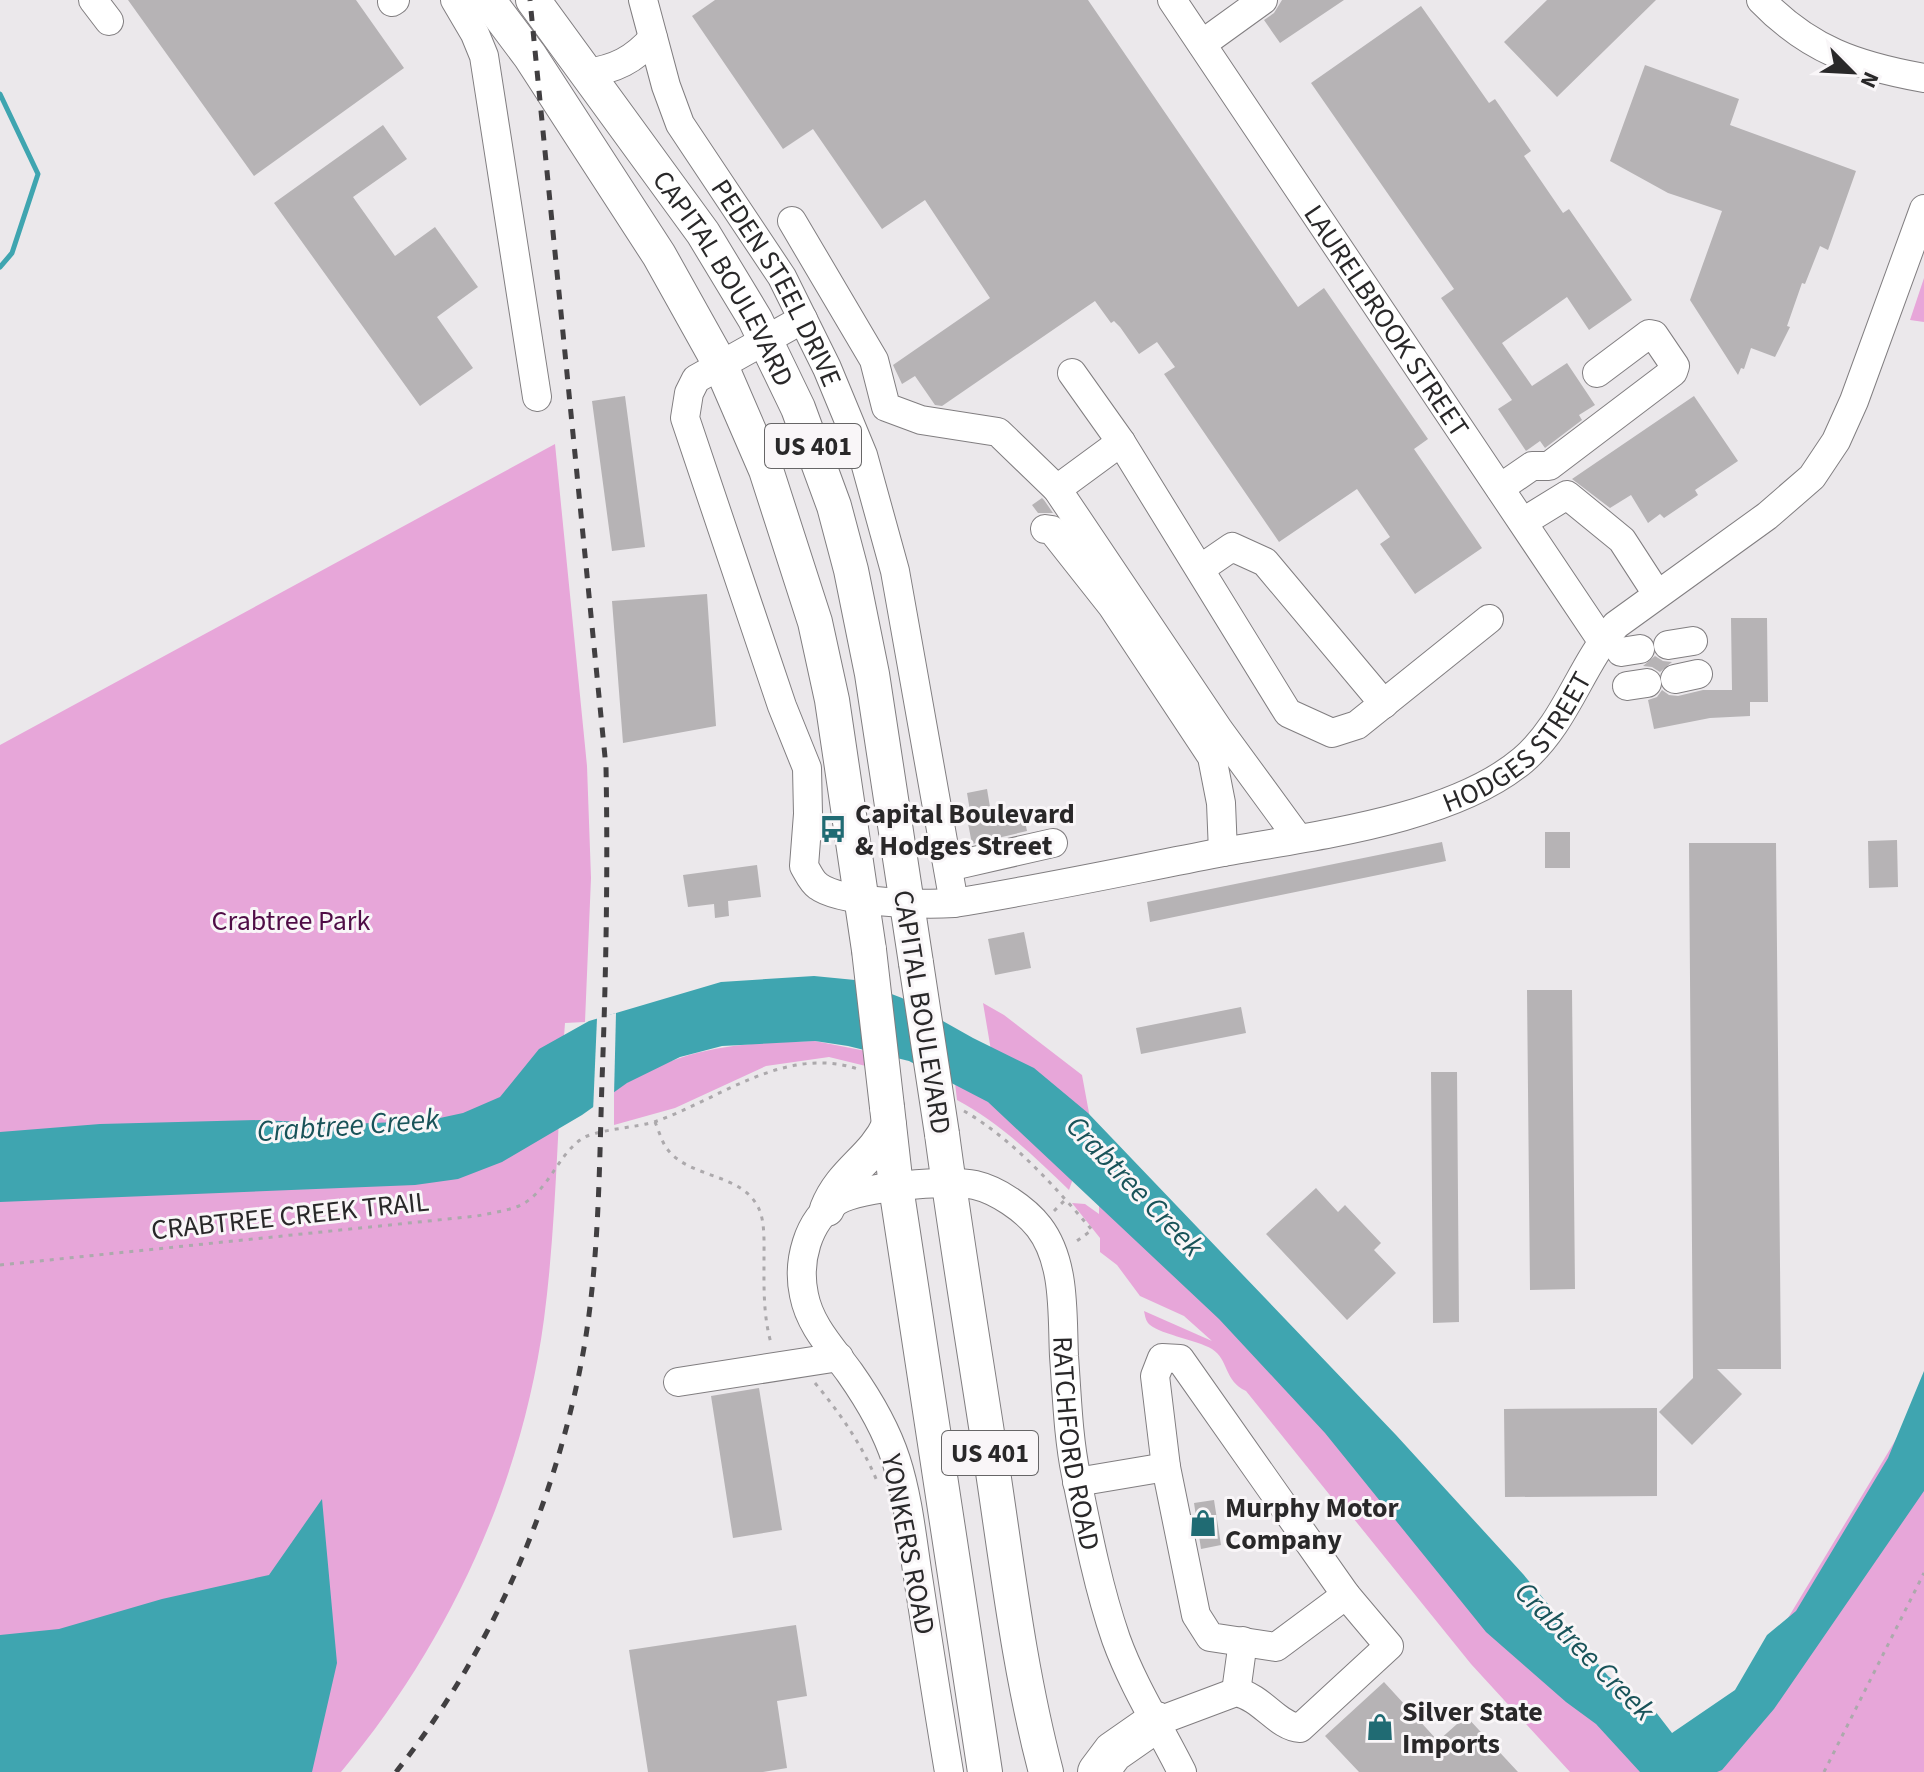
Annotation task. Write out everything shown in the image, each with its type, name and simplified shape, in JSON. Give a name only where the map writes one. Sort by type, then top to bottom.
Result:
[{"type":"highway","points":[[1098,1772],[1113,1752],[1156,1722]]},
{"type":"main road","name":"CAPITAL BOULEVARD","points":[[488,0],[530,56],[603,166],[659,255],[721,366],[766,470],[815,622],[832,700],[869,950],[888,1116],[923,1186],[1013,1601],[1046,1772]]},
{"type":"main road","name":"CAPITAL BOULEVARD","points":[[533,0],[703,233],[739,290],[789,388],[811,440],[834,506],[851,570],[872,674],[916,963],[950,1121],[923,1186],[985,1772]]},
{"type":"main road","points":[[827,1209],[844,1177],[879,1143],[888,1116]]},
{"type":"street","points":[[455,0],[484,56],[537,397]]},
{"type":"street","name":"PEDEN STEEL DRIVE","points":[[643,0],[666,86],[680,124],[782,277],[827,368],[863,455],[891,556],[954,903]]},
{"type":"street","name":"LAURELBROOK STREET","points":[[1172,0],[1523,522],[1621,648]]},
{"type":"street","points":[[1202,44],[1263,0]]},
{"type":"street","points":[[1761,0],[1800,35],[1828,51],[1856,63],[1924,78]]},
{"type":"street","points":[[587,73],[615,67],[635,58],[653,38]]},
{"type":"street","name":"HODGES STREET","points":[[803,319],[696,379],[689,393],[685,418],[782,706],[807,768],[808,814],[804,866],[820,888],[838,896],[930,905],[954,903],[1298,838],[1421,811],[1452,801],[1503,776],[1526,758],[1621,648],[1632,611],[1794,495],[1825,459],[1849,415],[1863,380],[1924,209]]},
{"type":"street","points":[[792,221],[874,360],[886,407],[921,420],[998,432],[1057,489],[1219,730],[1298,838]]},
{"type":"street","points":[[1500,488],[1532,466],[1549,466],[1673,372],[1675,366],[1654,335],[1649,334],[1597,373]]},
{"type":"street","points":[[1072,373],[1121,442],[1288,713],[1332,733],[1357,725],[1489,619]]},
{"type":"street","points":[[1057,489],[1121,442]]},
{"type":"street","points":[[1523,522],[1567,495],[1622,540],[1657,594]]},
{"type":"street","points":[[1045,529],[1052,530],[1064,543],[1112,606],[1212,757],[1221,803],[1223,852]]},
{"type":"street","points":[[1200,569],[1232,547],[1265,562],[1384,704]]},
{"type":"street","points":[[948,867],[1053,843]]},
{"type":"street","name":"RATCHFORD ROAD","points":[[923,1186],[974,1185],[1004,1198],[1038,1226],[1053,1255],[1059,1281],[1068,1417],[1077,1482],[1099,1579],[1116,1639],[1136,1686],[1182,1772]]},
{"type":"street","points":[[827,1209],[847,1195],[923,1186]]},
{"type":"street","name":"YONKERS ROAD","points":[[827,1209],[809,1236],[803,1254],[801,1273],[808,1311],[874,1410],[896,1461],[910,1519],[949,1772]]},
{"type":"street","points":[[678,1382],[839,1357]]},
{"type":"street","points":[[1156,1722],[1236,1692],[1260,1702],[1290,1728],[1300,1728],[1389,1646],[1346,1595],[1180,1359],[1162,1358],[1155,1376],[1166,1467],[1196,1615],[1210,1637],[1276,1647],[1346,1595]]},
{"type":"street","points":[[1077,1482],[1166,1467]]},
{"type":"street","points":[[1236,1692],[1243,1641]]},
{"type":"path","points":[[784,1365],[775,1354],[766,1323],[764,1239],[760,1209],[747,1194],[725,1180],[686,1165],[668,1150],[655,1122],[774,1069],[825,1062],[859,1069]]},
{"type":"path","points":[[950,1121],[977,1118],[1040,1173],[1092,1230],[1069,1246]]},
{"type":"path","name":"CRABTREE CREEK TRAIL","points":[[0,1265],[477,1216],[517,1207],[530,1199],[549,1179],[561,1159],[583,1137],[655,1122]]},
{"type":"path","points":[[814,1382],[838,1412],[868,1461],[877,1484]]},
{"type":"path","points":[[1824,1772],[1924,1573]]},
{"type":"green space","points":[[1924,278],[1924,322],[1910,320]]},
{"type":"green space","name":"Crabtree Park","points":[[555,444],[587,766],[591,878],[585,1022],[565,1023],[552,1245],[533,1381],[518,1442],[474,1560],[415,1671],[380,1723],[341,1772],[0,1772],[0,745]]},
{"type":"green space","points":[[983,1003],[1004,1015],[1082,1075],[1099,1167],[996,1080]]},
{"type":"green space","points":[[815,1041],[871,1052],[874,1068],[829,1057],[766,1066],[675,1108],[614,1125],[614,1091],[663,1064],[735,1046]]},
{"type":"green space","points":[[955,1083],[982,1090],[1075,1173],[1069,1190],[1002,1130],[957,1100]]},
{"type":"green space","points":[[1099,1167],[1663,1755],[1704,1735],[1774,1641],[1924,1393],[1924,1772],[1570,1772],[1471,1664],[1341,1503],[1337,1504],[1246,1391],[1234,1382],[1217,1354],[1212,1349],[1148,1323],[1144,1311],[1212,1341],[1184,1316],[1140,1296],[1117,1265],[1100,1252],[1100,1238],[1072,1203],[1085,1204],[1099,1214]]},
{"type":"water","name":"Crabtree Creek","points":[[814,976],[855,980],[902,998],[1034,1068],[1088,1113],[1396,1435],[1523,1574],[1608,1676],[1655,1711],[1672,1733],[1735,1690],[1767,1635],[1796,1611],[1888,1458],[1924,1371],[1924,1491],[1774,1709],[1722,1770],[1640,1772],[1596,1724],[1486,1632],[1325,1433],[1219,1319],[988,1102],[909,1061],[815,1041],[722,1046],[680,1057],[627,1083],[582,1115],[502,1162],[458,1179],[415,1185],[0,1202],[0,1132],[100,1124],[260,1120],[346,1124],[426,1121],[463,1113],[500,1097],[539,1049],[589,1021],[721,982]]},
{"type":"water","points":[[322,1499],[337,1663],[312,1772],[0,1772],[0,1635],[59,1629],[162,1599],[269,1575]]},
{"type":"pier","points":[[616,1013],[614,1096],[593,1112],[597,1018]]},
{"type":"building","points":[[128,0],[356,0],[404,68],[254,176]]},
{"type":"building","points":[[715,0],[1088,0],[1298,307],[1324,288],[1428,439],[1414,449],[1482,548],[1415,594],[1380,544],[1390,537],[1357,489],[1279,542],[1164,374],[1175,367],[1157,342],[1139,354],[1120,327],[1114,321],[1111,323],[1095,301],[942,406],[935,405],[915,376],[902,384],[893,365],[990,298],[925,200],[882,229],[813,129],[783,149],[692,16]]},
{"type":"building","points":[[1282,0],[1344,0],[1280,43],[1264,20],[1274,13]]},
{"type":"building","points":[[1547,0],[1656,0],[1557,97],[1504,42]]},
{"type":"building","points":[[1421,6],[1489,103],[1495,99],[1531,151],[1524,156],[1563,213],[1569,209],[1632,300],[1589,330],[1567,297],[1502,343],[1532,386],[1567,363],[1595,405],[1579,415],[1582,420],[1545,448],[1540,441],[1526,451],[1498,409],[1512,400],[1441,298],[1454,289],[1311,83]]},
{"type":"building","points":[[1645,65],[1739,99],[1730,125],[1856,171],[1828,250],[1820,246],[1805,284],[1802,283],[1787,326],[1790,327],[1775,357],[1751,348],[1744,369],[1741,368],[1738,375],[1690,300],[1722,211],[1668,193],[1610,161]]},
{"type":"building","points":[[383,125],[407,159],[353,197],[395,256],[435,227],[478,287],[437,317],[473,368],[420,406],[274,203]]},
{"type":"building","points":[[625,396],[645,547],[612,551],[592,401]]},
{"type":"building","points":[[1694,396],[1738,461],[1695,490],[1698,495],[1664,518],[1660,514],[1648,523],[1631,495],[1610,508],[1572,479]]},
{"type":"building","points":[[1042,498],[1053,513],[1038,513],[1032,505]]},
{"type":"building","points":[[707,594],[716,726],[623,743],[612,601]]},
{"type":"building","points":[[1731,618],[1767,618],[1768,702],[1750,702],[1750,716],[1710,718],[1654,729],[1648,700],[1657,697],[1662,690],[1678,696],[1703,690],[1732,690]]},
{"type":"building","points":[[1655,656],[1672,662],[1660,672],[1643,666]]},
{"type":"building","points":[[987,789],[991,813],[1022,807],[1027,831],[972,844],[967,818],[970,811],[967,793]]},
{"type":"building","points":[[1545,832],[1570,832],[1570,868],[1545,868]]},
{"type":"building","points":[[1897,840],[1898,887],[1869,888],[1868,841]]},
{"type":"building","points":[[1442,842],[1446,861],[1150,922],[1147,902]]},
{"type":"building","points":[[1689,843],[1776,843],[1781,1369],[1717,1369],[1742,1394],[1692,1445],[1659,1412],[1693,1378]]},
{"type":"building","points":[[757,865],[761,897],[728,901],[729,916],[715,918],[714,904],[688,907],[683,875]]},
{"type":"building","points":[[1024,932],[1031,968],[995,975],[988,939]]},
{"type":"building","points":[[1527,990],[1572,990],[1575,1289],[1530,1290]]},
{"type":"building","points":[[1241,1007],[1246,1033],[1141,1054],[1136,1028]]},
{"type":"building","points":[[1431,1072],[1457,1072],[1459,1322],[1433,1323]]},
{"type":"building","points":[[1316,1188],[1338,1212],[1345,1205],[1381,1243],[1374,1250],[1396,1273],[1347,1320],[1266,1234]]},
{"type":"building","points":[[759,1388],[782,1530],[733,1538],[711,1396]]},
{"type":"building","points":[[1657,1408],[1657,1496],[1505,1497],[1504,1409]]},
{"type":"building","name":"Murphy Motor Company","points":[[1214,1500],[1221,1545],[1201,1549],[1194,1503]]},
{"type":"building","points":[[796,1625],[807,1696],[777,1701],[787,1768],[763,1772],[648,1772],[629,1650]]},
{"type":"building","name":"Silver State Imports","points":[[1384,1682],[1438,1741],[1466,1716],[1518,1772],[1359,1772],[1325,1736]]},
{"type":"waterway","points":[[0,94],[38,174],[12,253],[0,267]]},
{"type":"railway","points":[[396,1772],[429,1727],[487,1632],[533,1530],[568,1423],[586,1334],[595,1262],[606,963],[606,767],[530,0]]},
{"type":"place","name":"Capital Boulevard & Hodges Street","points":[[833,829]]},
{"type":"place","name":"Murphy Motor Company","points":[[1203,1523]]},
{"type":"place","name":"Silver State Imports","points":[[1380,1727]]}]
